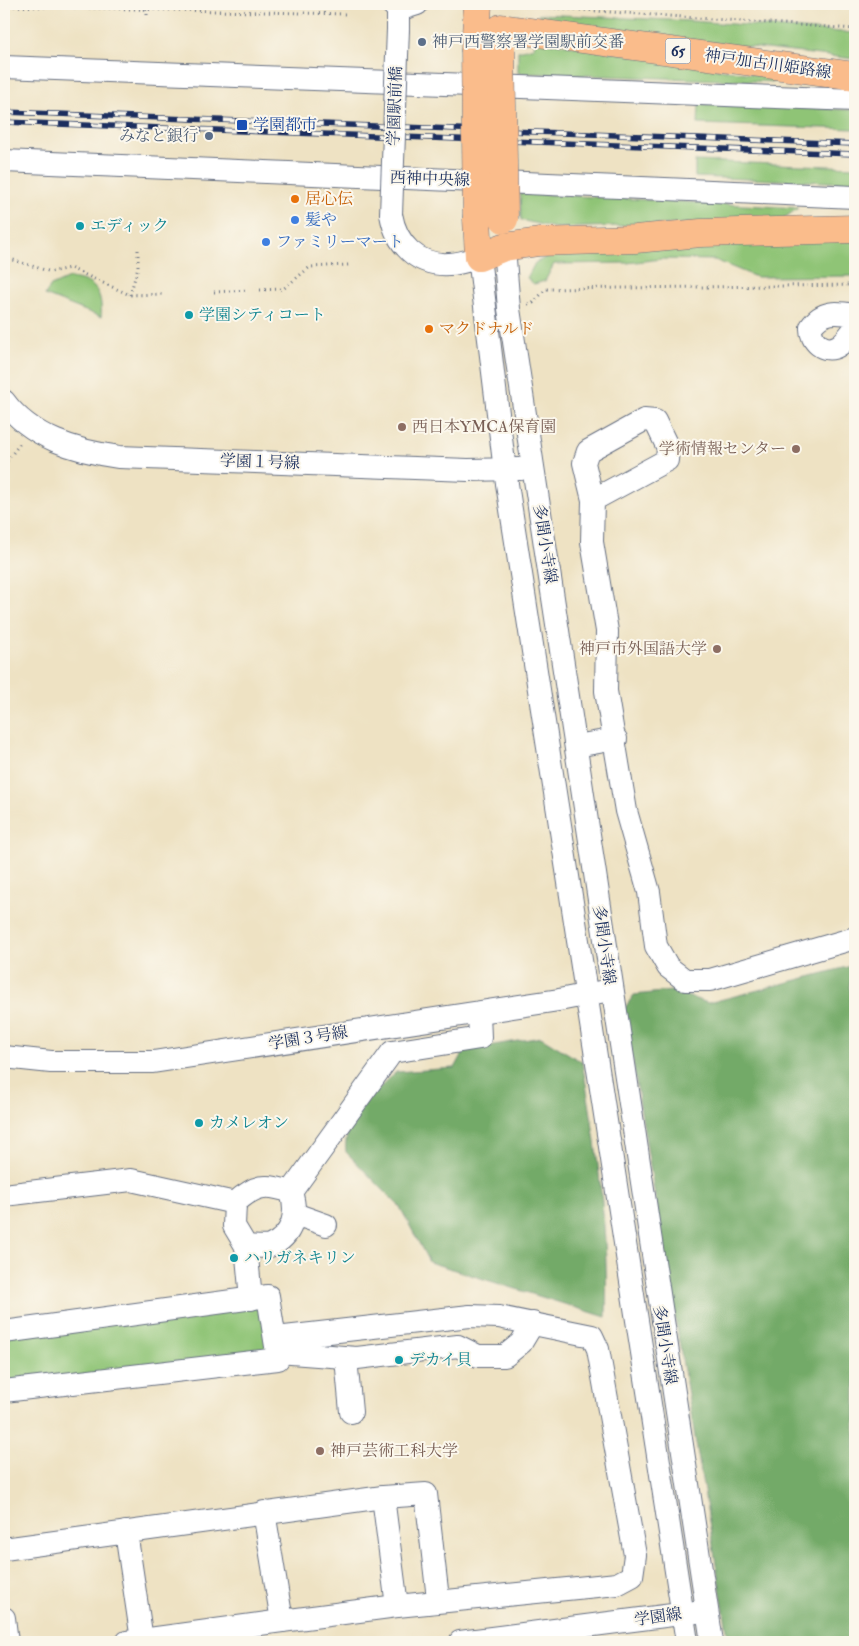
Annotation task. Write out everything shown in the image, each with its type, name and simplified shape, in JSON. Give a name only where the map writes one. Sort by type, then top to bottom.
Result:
[{"type":"main road","points":[[478,4],[501,27],[504,247]]},
{"type":"main road","points":[[501,27],[477,218],[479,257],[504,247],[539,242],[635,239],[701,233],[855,228]]},
{"type":"main road","name":"神戸加古川姫路線","points":[[501,27],[855,76]]},
{"type":"street","name":"学園駅前橋","points":[[402,12],[391,214],[398,239],[411,254],[422,260],[449,264],[479,257]]},
{"type":"street","points":[[4,66],[855,100]]},
{"type":"street","name":"西神中央線","points":[[4,162],[855,197]]},
{"type":"street","name":"多聞小寺線","points":[[504,247],[509,309],[611,989],[712,1642]]},
{"type":"street","name":"多聞小寺線","points":[[479,257],[506,471],[687,1642]]},
{"type":"street","points":[[855,315],[836,312],[824,314],[814,322],[810,335],[816,344],[826,348],[839,346],[855,328]]},
{"type":"street","name":"学園１号線","points":[[4,401],[32,427],[49,438],[66,446],[100,454],[506,471],[533,467]]},
{"type":"street","points":[[593,500],[592,542],[607,631],[606,691],[616,739],[626,811],[649,892],[656,946],[668,967],[685,980],[710,980],[855,938]]},
{"type":"street","points":[[576,746],[616,739]]},
{"type":"street","name":"学園３号線","points":[[4,1057],[51,1062],[153,1062],[586,995],[611,989]]},
{"type":"street","points":[[291,1192],[392,1052],[480,1038],[479,1012]]},
{"type":"street","points":[[4,1195],[131,1180],[235,1204]]},
{"type":"street","points":[[251,1299],[246,1246],[234,1226],[235,1204],[250,1190],[272,1186],[291,1192]]},
{"type":"street","points":[[246,1246],[269,1246],[286,1235],[292,1226],[295,1214],[295,1203],[291,1192]]},
{"type":"street","points":[[295,1214],[326,1225]]},
{"type":"street","points":[[4,1332],[268,1296],[278,1359],[4,1391]]},
{"type":"street","points":[[126,1532],[135,1641],[397,1606],[617,1584],[632,1576],[635,1555],[598,1349],[592,1336],[499,1317],[470,1316],[277,1345]]},
{"type":"street","points":[[434,1321],[458,1346],[478,1356],[505,1356],[521,1343],[533,1323]]},
{"type":"street","points":[[277,1345],[346,1358],[458,1346]]},
{"type":"street","points":[[346,1358],[351,1412]]},
{"type":"street","points":[[4,1549],[264,1512],[383,1497],[426,1494],[437,1590]]},
{"type":"street","points":[[383,1497],[397,1606]]},
{"type":"street","points":[[264,1512],[282,1621]]},
{"type":"street","name":"学園線","points":[[460,1642],[706,1610]]},
{"type":"street","points":[[4,1618],[7,1642]]},
{"type":"path","points":[[4,6],[345,14]]},
{"type":"path","points":[[146,9],[146,16]]},
{"type":"path","points":[[501,27],[855,29]]},
{"type":"path","points":[[130,295],[138,267],[138,250]]},
{"type":"path","points":[[4,257],[51,272],[70,268],[130,295],[165,294]]},
{"type":"path","points":[[260,290],[283,289],[310,267],[349,265]]},
{"type":"path","points":[[525,304],[533,303],[546,289],[855,285]]},
{"type":"path","points":[[214,292],[248,290]]},
{"type":"path","points":[[4,465],[21,442]]},
{"type":"green space","points":[[539,14],[691,21],[855,33],[855,59],[539,23]]},
{"type":"green space","points":[[535,40],[810,83],[518,73],[518,51],[534,47]]},
{"type":"green space","points":[[699,104],[855,110],[855,129],[698,124]]},
{"type":"green space","points":[[695,161],[855,167],[855,183],[695,177]]},
{"type":"green space","points":[[520,193],[798,208],[780,221],[555,228],[521,220]]},
{"type":"green space","points":[[855,237],[855,276],[756,277],[715,260],[661,259],[627,263],[554,264],[545,281],[534,284],[527,278],[535,263],[547,257],[551,250]]},
{"type":"green space","points":[[69,278],[85,281],[95,289],[99,294],[101,317],[45,295],[51,286]]},
{"type":"green space","points":[[855,965],[849,987],[855,1001],[855,1642],[729,1642],[624,1009],[634,995],[671,991],[708,1003]]},
{"type":"green space","points":[[541,1037],[582,1062],[601,1189],[606,1254],[606,1317],[429,1262],[400,1207],[346,1152],[346,1140],[355,1118],[370,1098],[396,1072],[455,1068],[465,1050]]},
{"type":"green space","points":[[268,1296],[278,1359],[4,1391],[4,1333]]},
{"type":"railway","points":[[4,112],[855,144]]},
{"type":"railway","points":[[4,122],[855,154]]},
{"type":"place","name":"神戸西警察署学園駅前交番","points":[[422,42]]},
{"type":"place","name":"学園都市","points":[[242,125]]},
{"type":"place","name":"みなと銀行","points":[[209,136]]},
{"type":"place","name":"居心伝","points":[[295,199]]},
{"type":"place","name":"髪や","points":[[295,220]]},
{"type":"place","name":"エディック","points":[[80,226]]},
{"type":"place","name":"ファミリーマート","points":[[266,242]]},
{"type":"place","name":"学園シティコート","points":[[189,315]]},
{"type":"place","name":"マクドナルド","points":[[429,329]]},
{"type":"place","name":"西日本YMCA保育園","points":[[402,427]]},
{"type":"place","name":"学術情報センター","points":[[796,449]]},
{"type":"place","name":"神戸市外国語大学","points":[[717,649]]},
{"type":"place","name":"カメレオン","points":[[199,1123]]},
{"type":"place","name":"ハリガネキリン","points":[[234,1258]]},
{"type":"place","name":"デカイ貝","points":[[399,1360]]},
{"type":"place","name":"神戸芸術工科大学","points":[[320,1451]]}]
